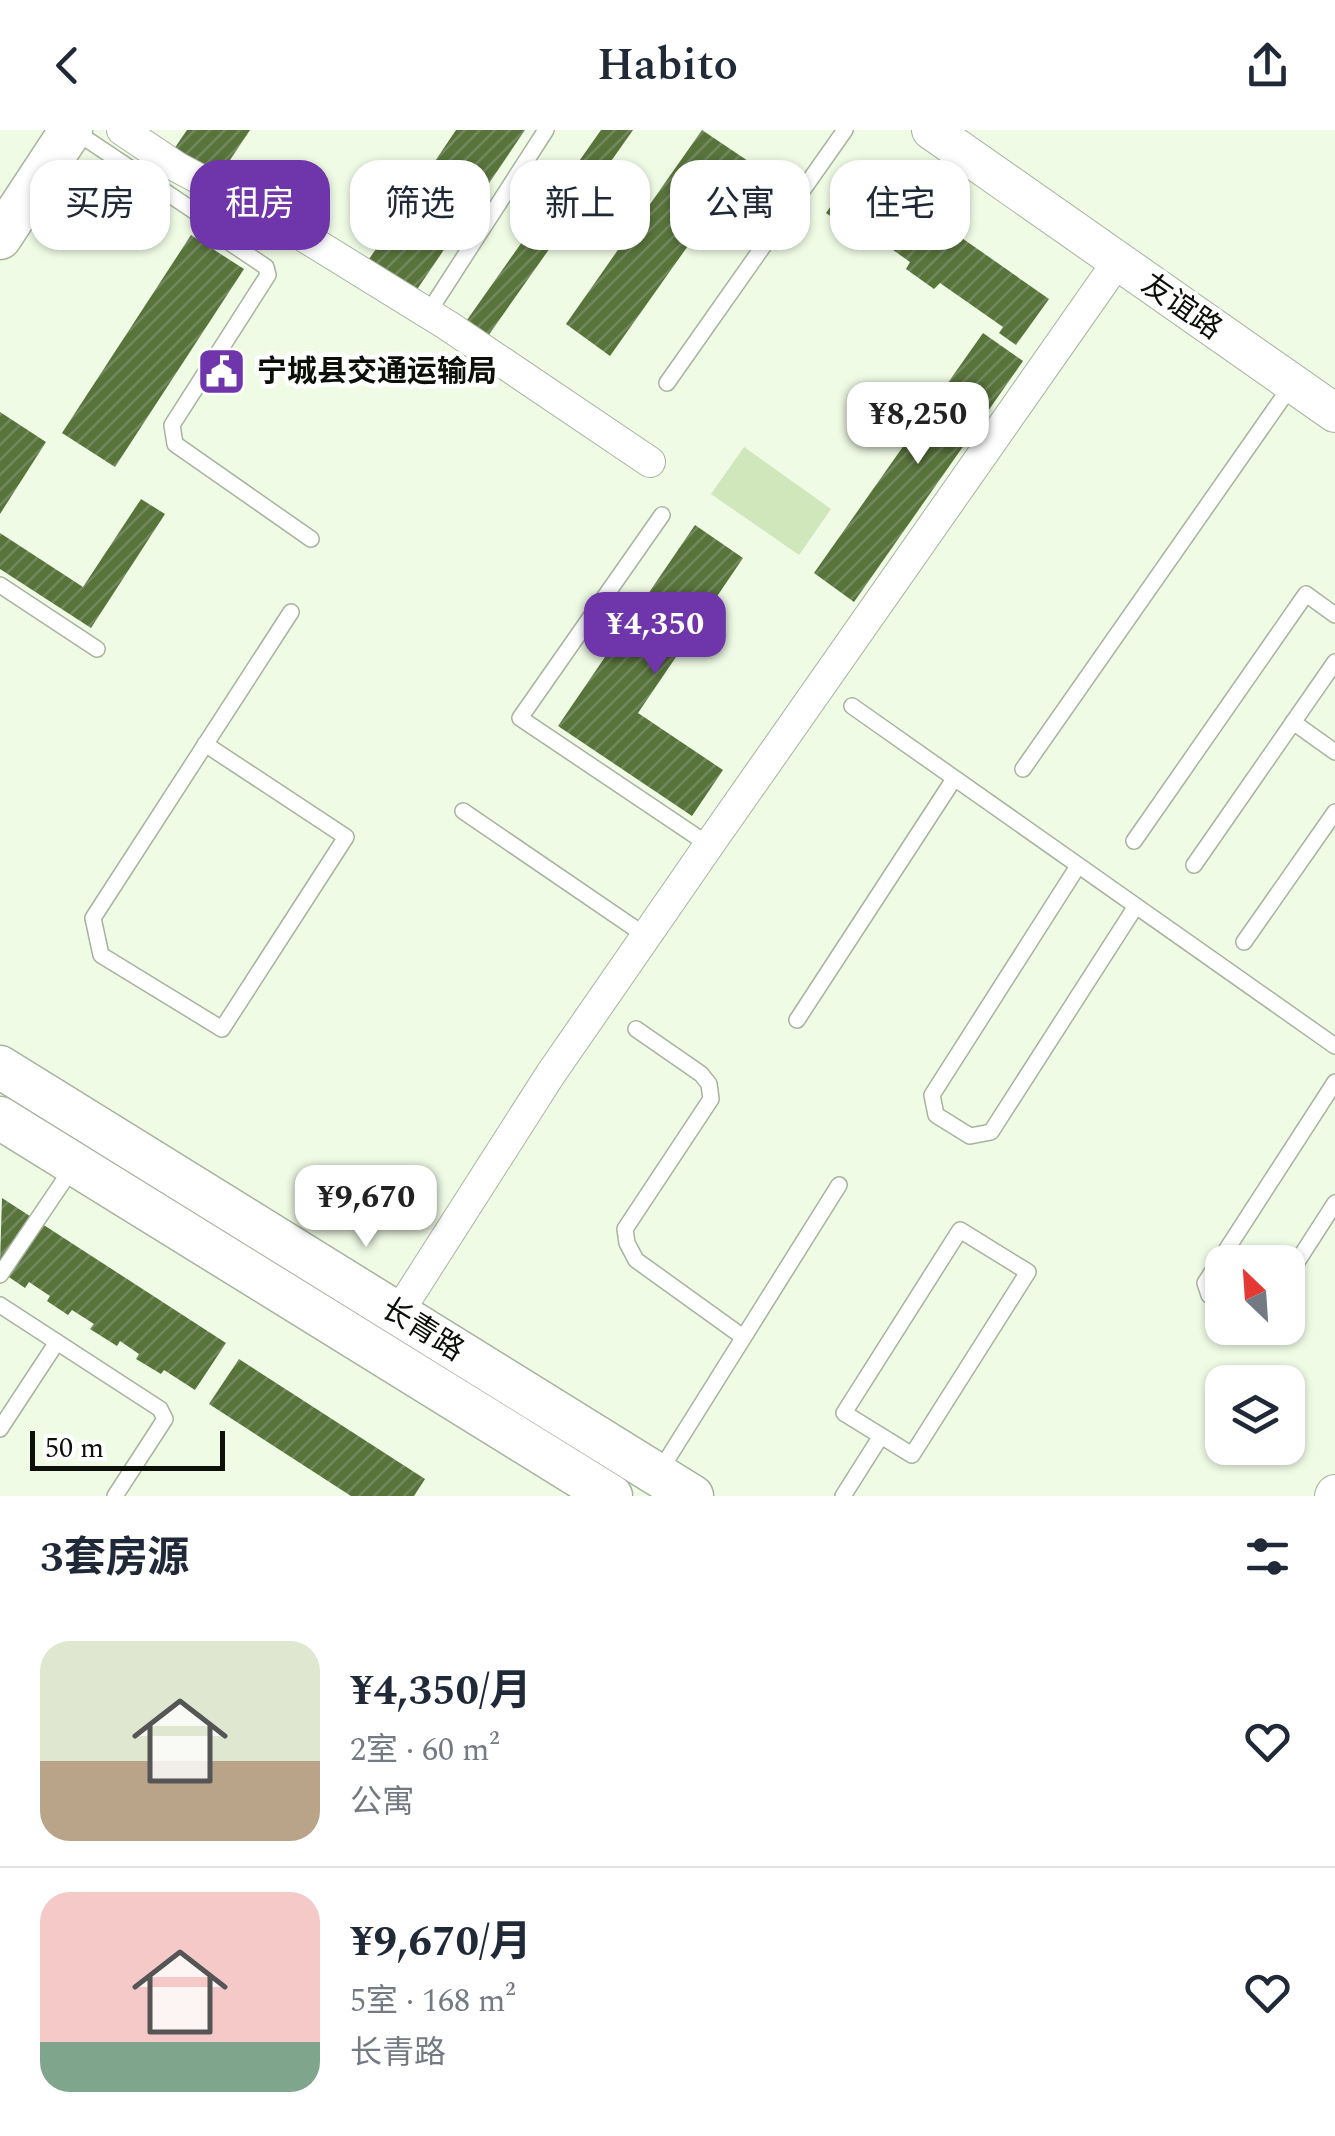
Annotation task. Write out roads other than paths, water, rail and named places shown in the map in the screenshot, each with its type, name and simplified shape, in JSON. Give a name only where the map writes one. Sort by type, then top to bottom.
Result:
[{"type":"main road","points":[[0,238],[72,130]]},
{"type":"main road","name":"长青路","points":[[0,1067],[675,1485]]},
{"type":"main road","name":"长青路","points":[[0,1118],[611,1496]]},
{"type":"street","points":[[122,130],[177,167],[282,222],[428,313],[650,462]]},
{"type":"street","name":"友谊路","points":[[931,130],[1333,407]]},
{"type":"street","points":[[398,1313],[550,1075],[1118,261]]},
{"type":"lane","points":[[72,130],[206,219],[214,232],[266,267],[268,275],[172,424],[174,444],[310,539]]},
{"type":"lane","points":[[428,313],[546,130]]},
{"type":"lane","points":[[667,383],[845,130]]},
{"type":"lane","points":[[1023,769],[1294,383]]},
{"type":"lane","points":[[662,516],[520,718],[709,845]]},
{"type":"lane","points":[[0,585],[96,649]]},
{"type":"lane","points":[[1134,841],[1306,594],[1330,611],[1335,592]]},
{"type":"lane","points":[[206,744],[346,837],[222,1029],[101,954],[94,918],[206,744],[292,612]]},
{"type":"lane","points":[[1194,864],[1335,662]]},
{"type":"lane","points":[[852,706],[1335,1046]]},
{"type":"lane","points":[[1293,722],[1335,752]]},
{"type":"lane","points":[[797,1020],[954,778]]},
{"type":"lane","points":[[463,811],[646,936]]},
{"type":"lane","points":[[1244,942],[1335,812]]},
{"type":"lane","points":[[1078,866],[932,1094],[936,1115],[970,1136],[991,1132],[1136,906]]},
{"type":"lane","points":[[636,1028],[701,1074],[712,1098],[626,1230],[626,1243],[636,1260],[744,1337]]},
{"type":"lane","points":[[1230,1245],[1335,1082]]},
{"type":"lane","points":[[0,1275],[75,1164]]},
{"type":"lane","points":[[675,1485],[744,1337],[839,1185]]},
{"type":"lane","points":[[1305,1250],[1335,1203]]},
{"type":"lane","points":[[960,1230],[1028,1272],[912,1455],[881,1436],[844,1412],[960,1230]]},
{"type":"lane","points":[[0,1305],[160,1410],[165,1419],[114,1496]]},
{"type":"lane","points":[[0,1429],[57,1342]]},
{"type":"lane","points":[[843,1496],[881,1436]]},
{"type":"place","name":"宁城县交通运输局","points":[[222,371]]}]
